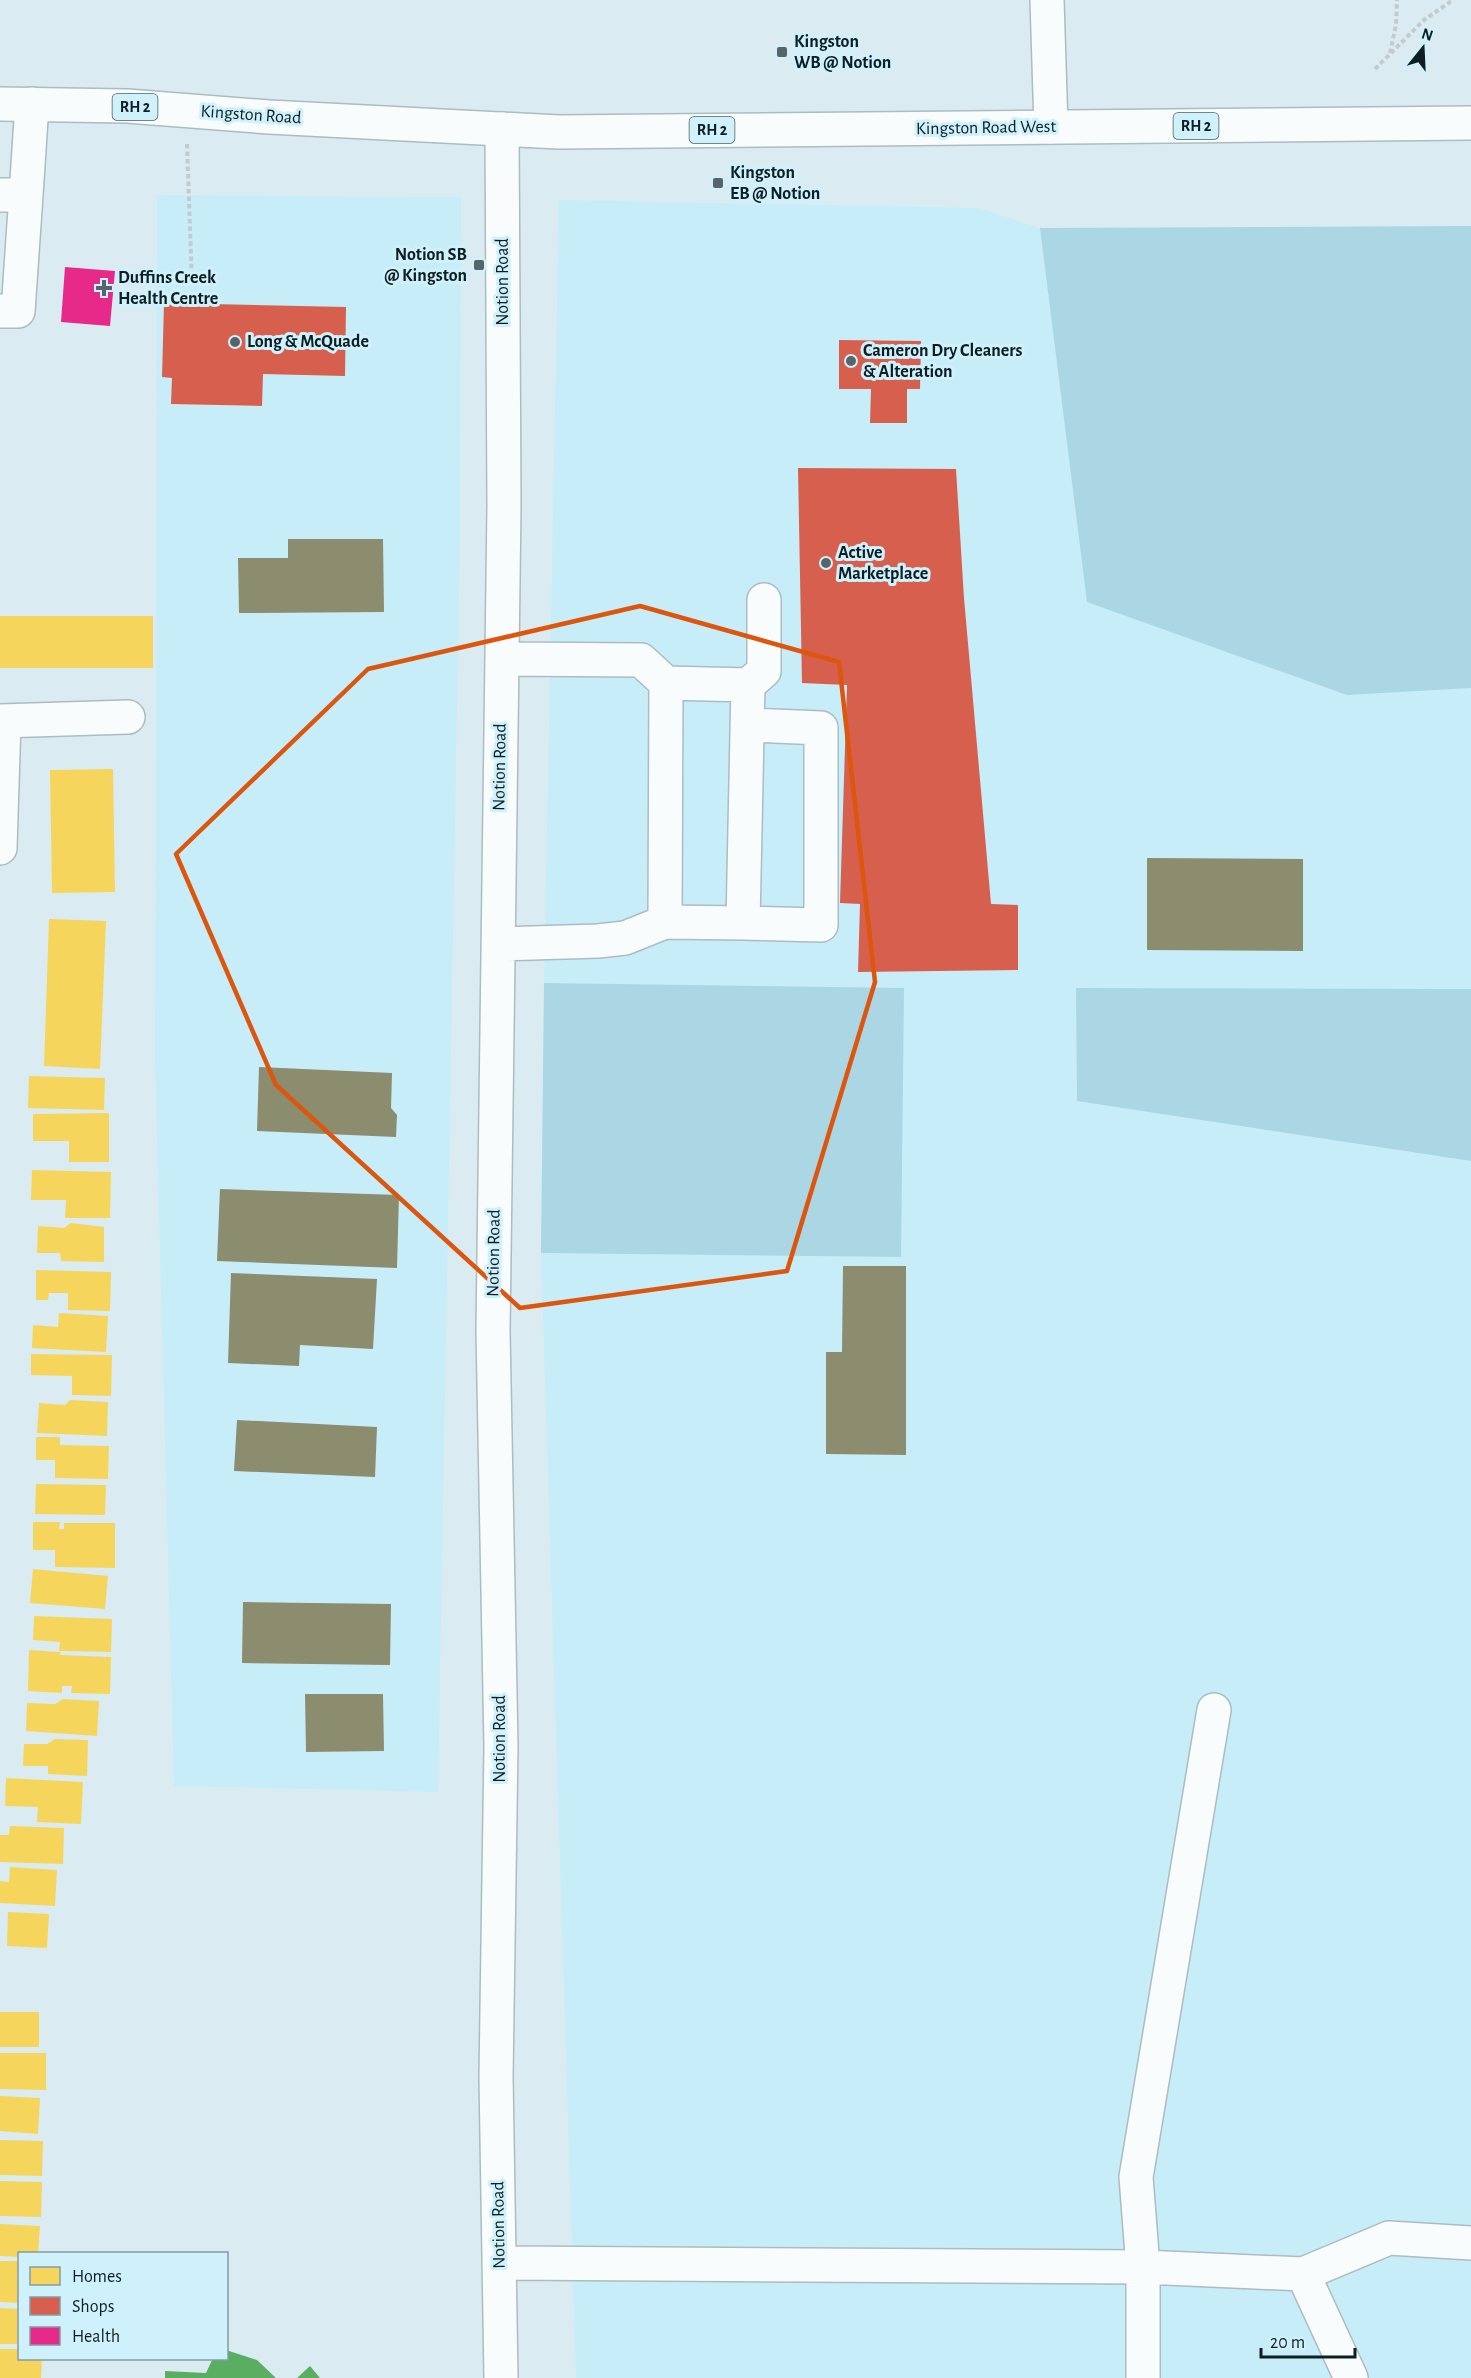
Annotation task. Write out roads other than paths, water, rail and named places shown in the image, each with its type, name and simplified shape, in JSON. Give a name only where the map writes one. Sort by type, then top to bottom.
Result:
[{"type":"street","points":[[1047,0],[1051,127]]},
{"type":"street","name":"Kingston Road","points":[[0,104],[127,106],[502,129]]},
{"type":"street","points":[[0,311],[18,311],[13,195],[32,104]]},
{"type":"street","name":"Kingston Road West","points":[[502,129],[571,132],[1471,123]]},
{"type":"street","name":"Notion Road","points":[[501,2378],[496,2078],[501,1746],[493,1331],[504,506],[502,129]]},
{"type":"street","points":[[502,659],[641,660],[666,683],[748,685],[764,670],[764,600]]},
{"type":"street","points":[[665,922],[666,683]]},
{"type":"street","points":[[743,922],[748,685]]},
{"type":"street","points":[[0,848],[2,721],[128,717]]},
{"type":"street","points":[[498,944],[625,938],[665,922],[821,925],[821,728],[747,725]]},
{"type":"street","points":[[1143,2378],[1143,2266],[1137,2177],[1214,1710]]},
{"type":"street","points":[[499,2263],[1143,2266],[1302,2274],[1389,2238],[1471,2243]]},
{"type":"street","points":[[1302,2274],[1351,2378]]},
{"type":"place","name":"Kingston WB @ Notion","points":[[782,52]]},
{"type":"place","name":"Kingston EB @ Notion","points":[[718,183]]},
{"type":"place","name":"Notion SB @ Kingston","points":[[479,265]]},
{"type":"place","name":"Duffins Creek Health Centre","points":[[104,288]]},
{"type":"place","name":"Long & McQuade","points":[[235,342]]},
{"type":"place","name":"Cameron Dry Cleaners & Alteration","points":[[851,361]]},
{"type":"place","name":"Active Marketplace","points":[[826,563]]}]
